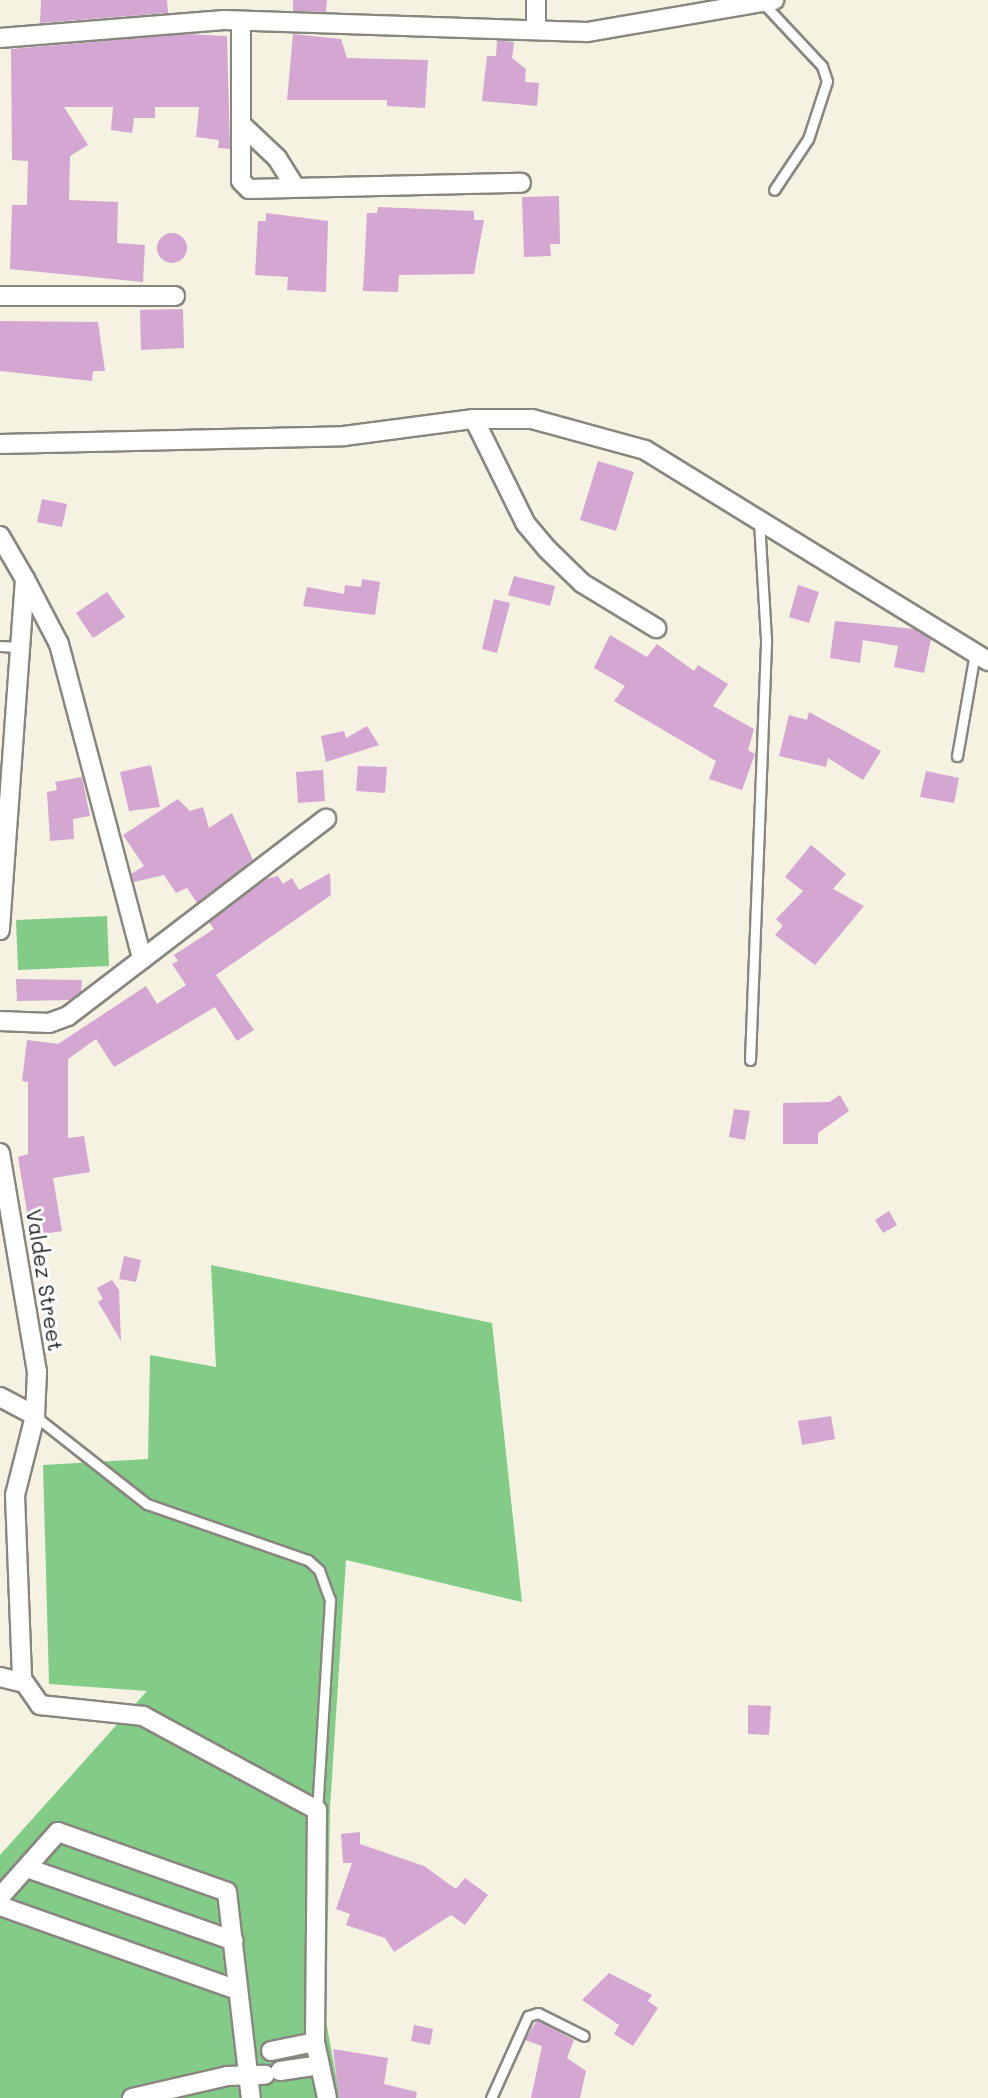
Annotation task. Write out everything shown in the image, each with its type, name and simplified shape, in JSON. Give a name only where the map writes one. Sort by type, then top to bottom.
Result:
[{"type":"street","points":[[536,0],[536,28]]},
{"type":"street","points":[[0,38],[241,21],[536,28],[587,32],[768,1]]},
{"type":"street","points":[[241,21],[244,185],[295,187],[521,183]]},
{"type":"street","points":[[243,126],[265,143],[295,187]]},
{"type":"street","points":[[0,296],[175,296]]},
{"type":"street","points":[[474,419],[526,524],[547,550],[582,583],[656,628]]},
{"type":"street","points":[[0,444],[344,436],[474,419],[532,419],[645,450],[982,657]]},
{"type":"street","points":[[0,536],[59,644],[142,959]]},
{"type":"street","points":[[0,930],[24,648],[25,579]]},
{"type":"street","points":[[0,1021],[49,1023],[68,1016],[326,819]]},
{"type":"street","name":"Valdez Street","points":[[0,1153],[32,1332],[35,1416],[15,1495],[24,1683]]},
{"type":"street","points":[[0,1397],[35,1416]]},
{"type":"street","points":[[0,1677],[24,1683],[40,1705],[143,1716],[317,1810],[315,2042],[327,2098]]},
{"type":"street","points":[[0,1897],[58,1832],[211,1885],[229,1896],[237,1990],[261,2065],[251,2098]]},
{"type":"street","points":[[27,1868],[234,1941]]},
{"type":"street","points":[[0,1906],[237,1990]]},
{"type":"street","points":[[132,2098],[227,2076],[315,2042]]},
{"type":"street","points":[[261,2065],[320,2065]]},
{"type":"lane","points":[[768,1],[822,66],[827,81],[808,139],[774,190]]},
{"type":"lane","points":[[750,1060],[766,639],[758,521]]},
{"type":"lane","points":[[0,646],[24,648]]},
{"type":"lane","points":[[957,756],[982,657]]},
{"type":"lane","points":[[35,1416],[147,1504],[308,1560],[319,1570],[330,1600],[317,1810]]},
{"type":"lane","points":[[491,2098],[528,2016],[538,2013],[584,2036]]},
{"type":"green space","points":[[107,916],[109,966],[18,970],[16,920]]},
{"type":"green space","points":[[211,1265],[492,1323],[522,1602],[346,1560],[330,1808],[326,2021],[340,2098],[0,2098],[0,1855],[147,1691],[49,1684],[43,1465],[148,1459],[150,1355],[216,1367]]},
{"type":"building","points":[[41,0],[167,0],[168,13],[40,23]]},
{"type":"building","points":[[293,0],[327,0],[326,12],[293,11]]},
{"type":"building","points":[[187,34],[227,36],[230,149],[218,148],[219,140],[196,137],[199,107],[155,107],[155,118],[134,118],[132,133],[111,130],[113,107],[64,107],[88,145],[70,156],[69,200],[118,202],[117,243],[145,245],[143,282],[10,269],[12,205],[27,205],[28,161],[12,160],[11,49]]},
{"type":"building","points":[[293,34],[341,39],[347,58],[428,60],[425,108],[387,106],[387,100],[287,100]]},
{"type":"building","points":[[497,40],[514,42],[512,58],[526,69],[525,82],[539,83],[537,106],[482,101],[487,56],[496,56]]},
{"type":"building","points":[[559,196],[560,244],[550,244],[551,256],[524,257],[522,197]]},
{"type":"building","points":[[378,207],[474,211],[474,220],[484,220],[474,274],[399,275],[398,292],[363,291],[367,213],[377,213]]},
{"type":"building","points":[[266,213],[328,221],[326,292],[287,290],[288,277],[255,275],[258,221],[266,221]]},
{"type":"building","points":[[172,233],[183,237],[187,248],[183,259],[172,263],[161,259],[157,248],[161,237]]},
{"type":"building","points":[[183,309],[184,348],[141,350],[140,310]]},
{"type":"building","points":[[0,321],[98,322],[105,371],[93,371],[92,381],[0,371]]},
{"type":"building","points":[[598,461],[634,472],[616,531],[580,520]]},
{"type":"building","points":[[42,499],[67,504],[62,527],[37,522]]},
{"type":"building","points":[[514,576],[555,586],[550,606],[508,595]]},
{"type":"building","points":[[362,579],[380,582],[375,615],[303,606],[307,587],[344,594],[345,585],[361,587]]},
{"type":"building","points":[[798,585],[819,592],[809,623],[789,617]]},
{"type":"building","points":[[107,592],[125,617],[93,638],[76,613]]},
{"type":"building","points":[[494,599],[510,603],[497,653],[482,649]]},
{"type":"building","points":[[835,621],[914,629],[931,639],[924,673],[894,667],[898,646],[863,640],[860,663],[830,658]]},
{"type":"building","points":[[610,635],[647,657],[657,644],[694,671],[698,665],[728,684],[713,706],[754,729],[748,750],[755,754],[742,790],[709,779],[716,761],[614,701],[625,686],[594,668]]},
{"type":"building","points":[[809,712],[881,751],[863,780],[828,758],[826,767],[779,756],[789,715],[807,720]]},
{"type":"building","points":[[367,726],[379,745],[326,762],[321,736],[344,731],[346,738]]},
{"type":"building","points":[[151,765],[160,807],[129,811],[120,772]]},
{"type":"building","points":[[358,766],[387,767],[385,793],[356,791]]},
{"type":"building","points":[[323,770],[325,801],[298,803],[296,772]]},
{"type":"building","points":[[926,771],[959,778],[954,803],[920,797]]},
{"type":"building","points":[[82,777],[90,816],[73,819],[74,839],[50,841],[47,792],[57,790],[55,782]]},
{"type":"building","points":[[178,799],[190,811],[203,807],[209,828],[232,813],[253,860],[197,903],[187,888],[176,893],[164,875],[134,882],[131,874],[144,866],[123,835]]},
{"type":"building","points":[[811,845],[846,874],[833,889],[864,906],[815,965],[775,935],[783,926],[776,919],[803,891],[785,877]]},
{"type":"building","points":[[330,873],[331,895],[216,975],[254,1030],[237,1041],[215,1007],[114,1067],[96,1039],[68,1059],[68,1138],[84,1136],[90,1172],[53,1178],[62,1231],[31,1236],[18,1157],[28,1154],[28,1082],[22,1081],[27,1040],[58,1044],[146,986],[157,1004],[186,985],[172,964],[178,961],[174,955],[214,929],[209,922],[266,879],[278,876],[283,884],[292,878],[299,890]]},
{"type":"building","points":[[16,979],[82,980],[81,992],[70,1000],[17,1001]]},
{"type":"building","points":[[840,1095],[849,1111],[818,1133],[818,1144],[783,1144],[783,1103],[829,1102]]},
{"type":"building","points":[[734,1109],[750,1111],[745,1140],[729,1137]]},
{"type":"building","points":[[889,1211],[897,1225],[883,1233],[875,1220]]},
{"type":"building","points":[[124,1256],[141,1260],[136,1282],[119,1279]]},
{"type":"building","points":[[112,1280],[119,1290],[121,1341],[98,1302],[103,1299],[97,1288]]},
{"type":"building","points":[[831,1416],[835,1439],[802,1445],[798,1421]]},
{"type":"building","points":[[748,1705],[771,1706],[769,1735],[748,1734]]},
{"type":"building","points":[[360,1832],[360,1844],[424,1866],[456,1889],[465,1878],[488,1895],[465,1925],[451,1915],[394,1952],[385,1938],[346,1925],[350,1914],[336,1909],[352,1863],[343,1863],[341,1834]]},
{"type":"building","points":[[609,1973],[652,1995],[648,2001],[658,2008],[633,2046],[614,2034],[619,2025],[582,2000]]},
{"type":"building","points":[[537,2020],[574,2040],[567,2058],[586,2071],[580,2098],[531,2098],[542,2046],[525,2040]]},
{"type":"building","points":[[414,2025],[433,2029],[430,2045],[411,2041]]},
{"type":"building","points":[[333,2049],[388,2058],[384,2084],[417,2092],[416,2098],[339,2098]]}]
